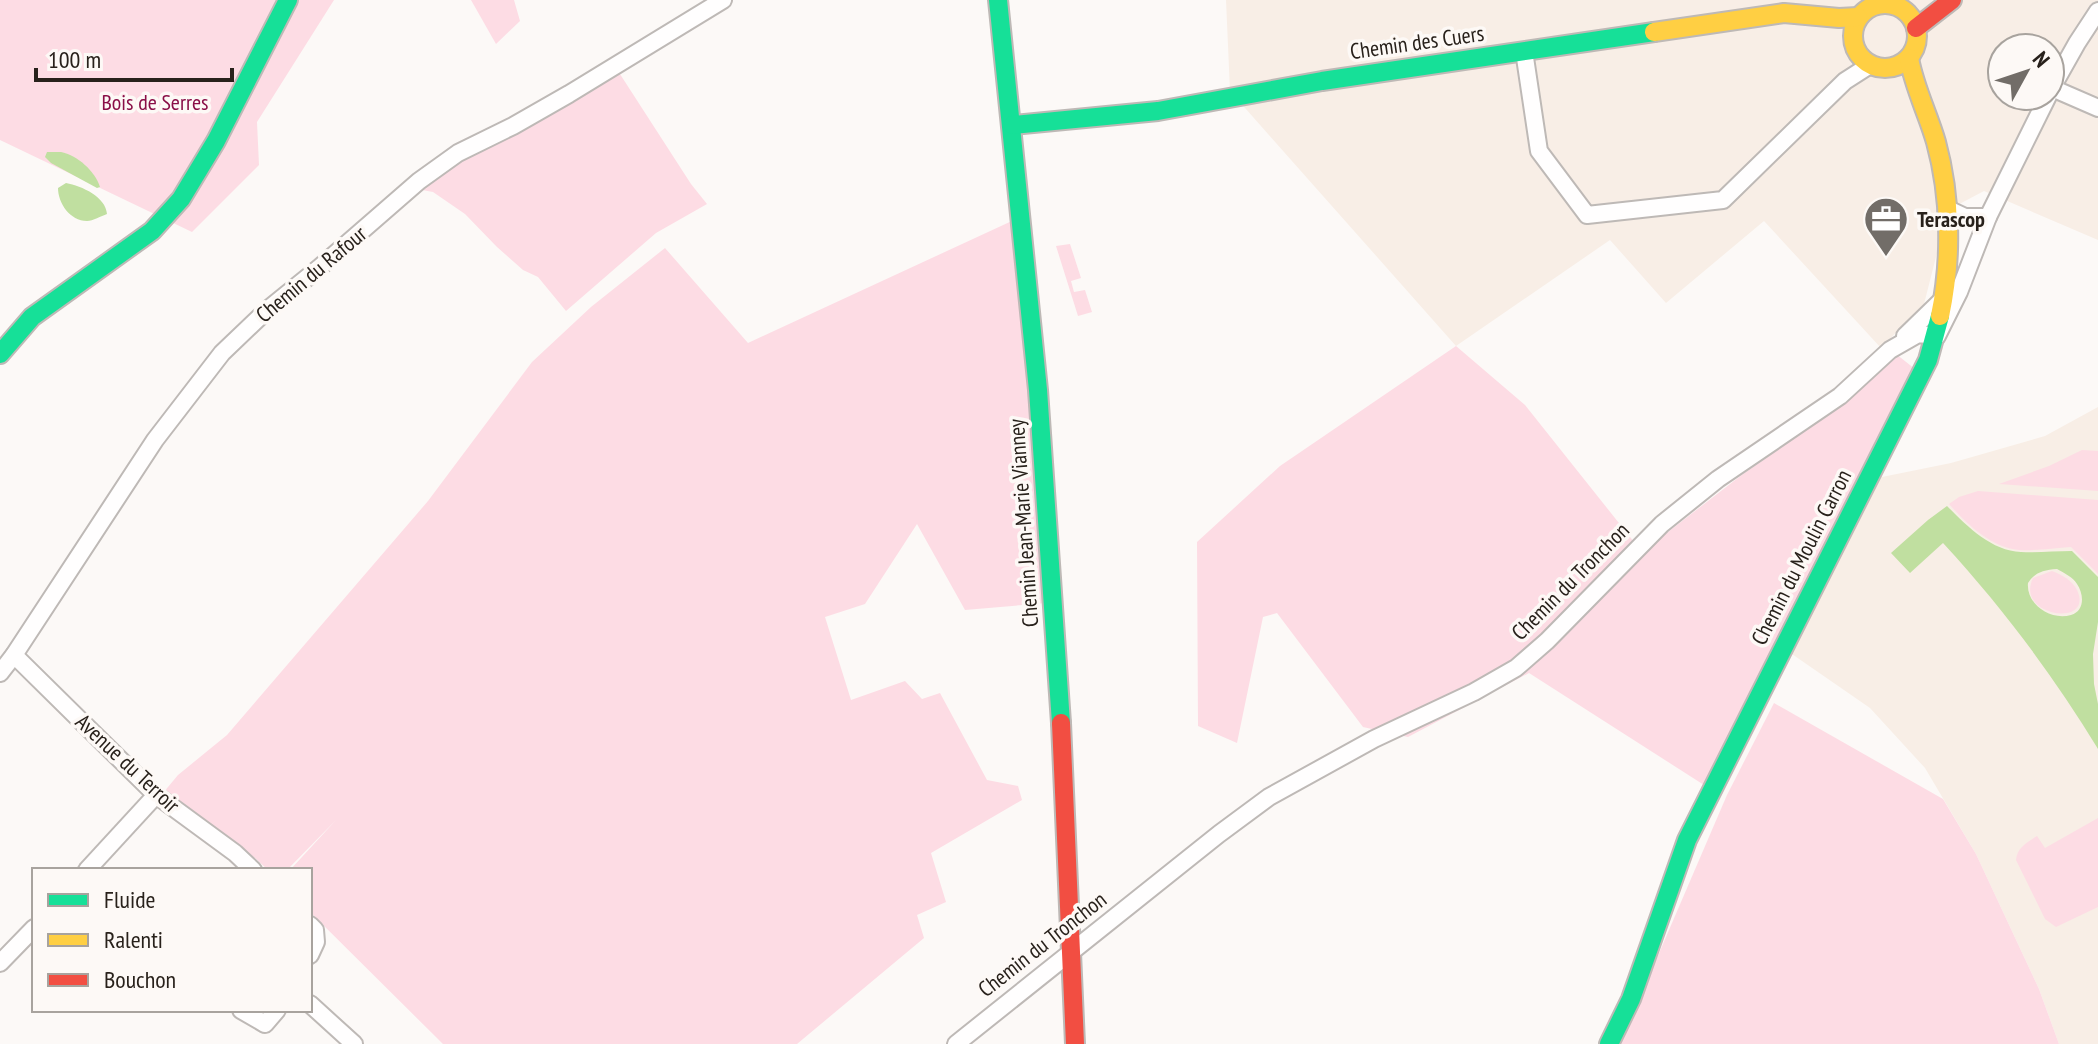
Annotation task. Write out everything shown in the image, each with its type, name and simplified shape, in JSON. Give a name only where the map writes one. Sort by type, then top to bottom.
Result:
[{"type":"street","points":[[0,354],[32,317],[152,231],[181,199],[216,141],[288,0]]},
{"type":"street","name":"Chemin du Rafour","points":[[5,663],[155,440],[222,353],[266,311],[419,181],[458,153],[524,119],[723,0]]},
{"type":"street","name":"Chemin Jean-Marie Vianney","points":[[998,0],[1013,125],[1049,520],[1075,1044]]},
{"type":"street","points":[[1524,51],[1539,151],[1587,215],[1723,200],[1845,81],[1860,54],[1854,25],[1858,17],[1872,6],[1896,8],[1950,0]]},
{"type":"street","points":[[1896,8],[1917,44],[1901,62],[1899,71],[1922,103],[1937,146],[1948,209],[1946,262],[1937,336]]},
{"type":"street","name":"Chemin du Moulin Carron","points":[[2066,63],[2098,11]]},
{"type":"street","name":"Chemin des Cuers","points":[[1013,125],[1158,111],[1322,81],[1784,13],[1807,13],[1841,20],[1858,17]]},
{"type":"street","points":[[1828,19],[1848,35],[1860,54],[1882,68],[1901,62]]},
{"type":"street","points":[[2066,97],[2098,108]]},
{"type":"street","name":"Chemin du Moulin Carron","points":[[1609,1044],[1631,999],[1687,840],[1928,360],[1988,217],[2040,112]]},
{"type":"street","points":[[1948,209],[1965,217],[1988,217]]},
{"type":"street","points":[[1890,350],[1941,301]]},
{"type":"street","name":"Chemin du Tronchon","points":[[956,1044],[1269,797],[1374,739],[1474,692],[1516,668],[1547,641],[1662,524],[1718,479],[1840,396],[1890,350],[1918,334],[1937,336]]},
{"type":"street","name":"Avenue du Terroir","points":[[5,663],[156,795],[235,853],[248,868]]},
{"type":"street","points":[[89,868],[156,795]]},
{"type":"street","points":[[312,927],[316,942],[312,951]]},
{"type":"street","points":[[0,963],[32,930]]},
{"type":"street","points":[[312,1006],[354,1044]]},
{"type":"street","points":[[244,1012],[265,1024],[275,1012]]},
{"type":"shaded area","points":[[1226,0],[2098,0],[2098,240],[1984,191],[1948,210],[1924,304],[1881,348],[1764,221],[1666,303],[1610,240],[1456,346],[1230,91]]},
{"type":"shaded area","points":[[47,152],[61,152],[79,160],[94,175],[100,187],[51,163],[45,157]]},
{"type":"shaded area","points":[[66,183],[98,198],[107,214],[87,221],[70,215],[58,188]]},
{"type":"shaded area","points":[[2098,407],[2098,1044],[2059,1044],[2039,989],[1976,854],[1925,768],[1870,708],[1789,652],[1877,478],[1951,463],[2045,436]]},
{"type":"shaded area","points":[[1947,506],[1980,536],[1999,547],[2021,552],[2072,551],[2098,577],[2098,622],[2093,654],[2098,749],[2026,642],[1943,543],[1910,573],[1891,553]],"holes":[[[2057,569],[2073,579],[2081,592],[2081,606],[2071,615],[2048,613],[2035,604],[2028,591],[2028,583],[2037,574]]]},
{"type":"green space","name":"Bois de Serres","points":[[0,0],[334,0],[257,122],[259,165],[192,232],[0,140]]},
{"type":"green space","points":[[471,0],[514,0],[520,21],[496,44]]},
{"type":"green space","points":[[618,71],[707,204],[656,233],[566,311],[538,277],[523,270],[465,214],[433,192],[411,188]]},
{"type":"green space","points":[[1014,220],[1046,603],[965,610],[917,524],[865,604],[825,617],[851,700],[905,681],[922,699],[940,693],[987,780],[1018,786],[1022,800],[931,853],[946,902],[917,915],[924,938],[797,1044],[443,1044],[312,914],[312,868],[292,868],[336,820],[289,868],[266,868],[163,793],[178,775],[227,735],[428,501],[532,362],[591,307],[665,248],[748,343]]},
{"type":"green space","points":[[1070,244],[1081,278],[1071,281],[1074,292],[1085,290],[1092,312],[1078,316],[1056,246]]},
{"type":"green space","points":[[1456,346],[1525,405],[1642,552],[1743,474],[1832,412],[1896,354],[1915,369],[1704,785],[1529,673],[1408,737],[1363,727],[1277,613],[1263,617],[1237,743],[1198,726],[1197,542],[1280,466]]},
{"type":"green space","points":[[2082,450],[2098,451],[2098,491],[1999,484],[2049,466]]},
{"type":"green space","points":[[1978,491],[2098,500],[2098,574],[2071,547],[2019,550],[1998,544],[1980,533],[1949,504]]},
{"type":"green space","points":[[2052,571],[2075,586],[2079,602],[2075,610],[2055,613],[2034,602],[2030,591],[2033,578]]},
{"type":"green space","points":[[1774,703],[1943,799],[1976,854],[2039,989],[2059,1044],[1620,1044],[1727,795]]},
{"type":"green space","points":[[2098,818],[2098,907],[2056,927],[2045,919],[2016,860],[2018,852],[2037,836],[2045,848]]},
{"type":"traffic: fast","points":[[0,354],[32,317],[152,231],[181,199],[216,141],[288,0]]},
{"type":"traffic: fast","points":[[998,0],[1038,390],[1061,723]]},
{"type":"traffic: fast","points":[[1013,125],[1158,111],[1322,81],[1654,32]]},
{"type":"traffic: fast","points":[[1609,1044],[1631,999],[1687,840],[1928,360],[1940,316]]},
{"type":"traffic: slow","points":[[1879,4],[1891,4],[1908,13],[1915,24],[1917,36],[1915,48],[1908,59],[1891,68],[1879,68],[1867,63],[1858,54],[1853,42],[1853,30],[1858,18],[1867,9],[1879,4]]},
{"type":"traffic: slow","points":[[1654,32],[1784,13],[1858,17]]},
{"type":"traffic: slow","points":[[1909,58],[1936,142],[1945,185],[1948,251],[1940,316]]},
{"type":"traffic: jam","points":[[1916,28],[1952,0]]},
{"type":"traffic: jam","points":[[1061,723],[1075,1044]]},
{"type":"place","name":"Terascop","points":[[1886,258]]}]
